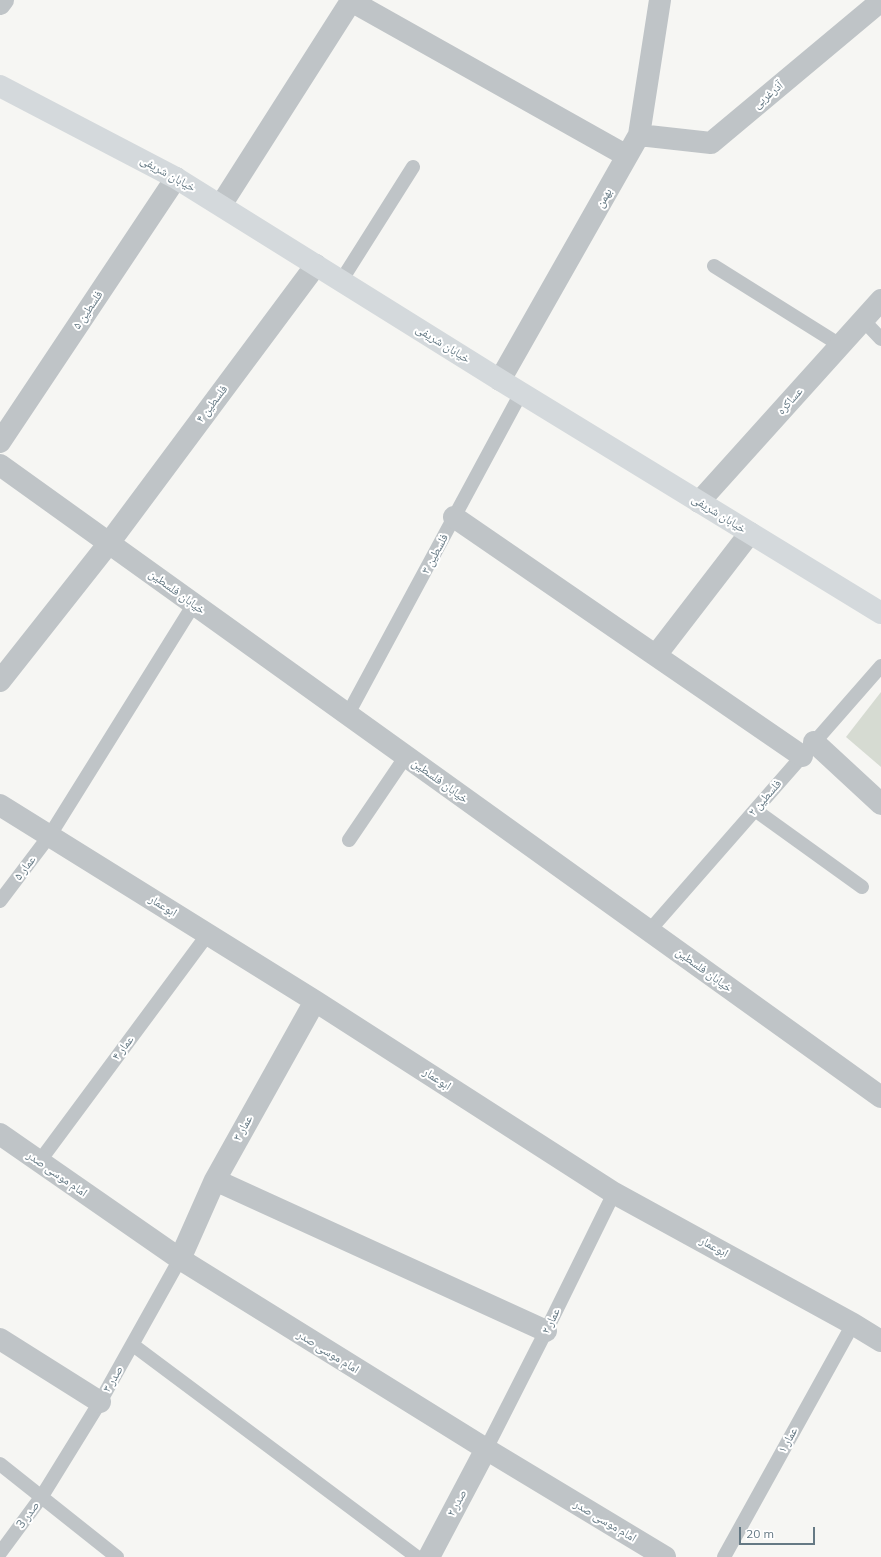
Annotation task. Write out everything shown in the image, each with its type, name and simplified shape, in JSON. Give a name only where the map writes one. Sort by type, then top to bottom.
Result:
[{"type":"street","points":[[0,4],[3,0]]},
{"type":"street","name":"بهمن","points":[[500,380],[639,135],[660,0]]},
{"type":"street","points":[[220,205],[352,1],[627,156]]},
{"type":"street","name":"آذرغربی","points":[[639,135],[711,143],[881,1]]},
{"type":"street","name":"خیابان شریفی","points":[[0,86],[176,178],[521,393],[881,613]]},
{"type":"street","name":"فلسطین ۵","points":[[0,442],[176,178]]},
{"type":"street","name":"فلسطین ۴","points":[[0,681],[109,543],[316,265]]},
{"type":"street","name":"عساکره","points":[[699,502],[881,300]]},
{"type":"street","name":"خیابان فلسطین","points":[[0,465],[881,1097]]},
{"type":"street","points":[[454,517],[656,655],[808,749],[881,804]]},
{"type":"street","points":[[656,655],[750,533]]},
{"type":"street","name":"ابوعمار","points":[[0,805],[315,1001],[614,1192],[853,1324],[881,1341]]},
{"type":"street","name":"عمار ۳","points":[[180,1259],[215,1180],[315,1001]]},
{"type":"street","name":"امام موسی صدر","points":[[0,1134],[180,1259],[486,1449],[665,1557]]},
{"type":"street","points":[[215,1180],[546,1331]]},
{"type":"street","points":[[0,1339],[100,1402]]},
{"type":"street","name":"صدر ۲","points":[[429,1557],[486,1449]]},
{"type":"lane","points":[[341,281],[413,167]]},
{"type":"lane","points":[[714,266],[840,345]]},
{"type":"lane","points":[[863,320],[881,339]]},
{"type":"lane","name":"فلسطین ۳","points":[[348,714],[521,393]]},
{"type":"lane","name":"عمار ۵","points":[[0,901],[50,835],[194,604]]},
{"type":"lane","name":"فلسطین ۲","points":[[649,931],[881,666]]},
{"type":"lane","points":[[349,840],[406,756]]},
{"type":"lane","points":[[756,810],[862,887]]},
{"type":"lane","name":"عمار ۴","points":[[39,1162],[208,934]]},
{"type":"lane","name":"عمار ۲","points":[[486,1449],[614,1192]]},
{"type":"lane","name":"صدر ۳","points":[[42,1496],[100,1402],[180,1259]]},
{"type":"lane","name":"عمار ۱","points":[[724,1557],[853,1324]]},
{"type":"lane","points":[[133,1345],[417,1557]]},
{"type":"lane","points":[[0,1464],[117,1557]]},
{"type":"lane","name":"صدر 3","points":[[0,1553],[42,1496]]},
{"type":"shaded area","points":[[881,692],[881,767],[846,737]]}]
